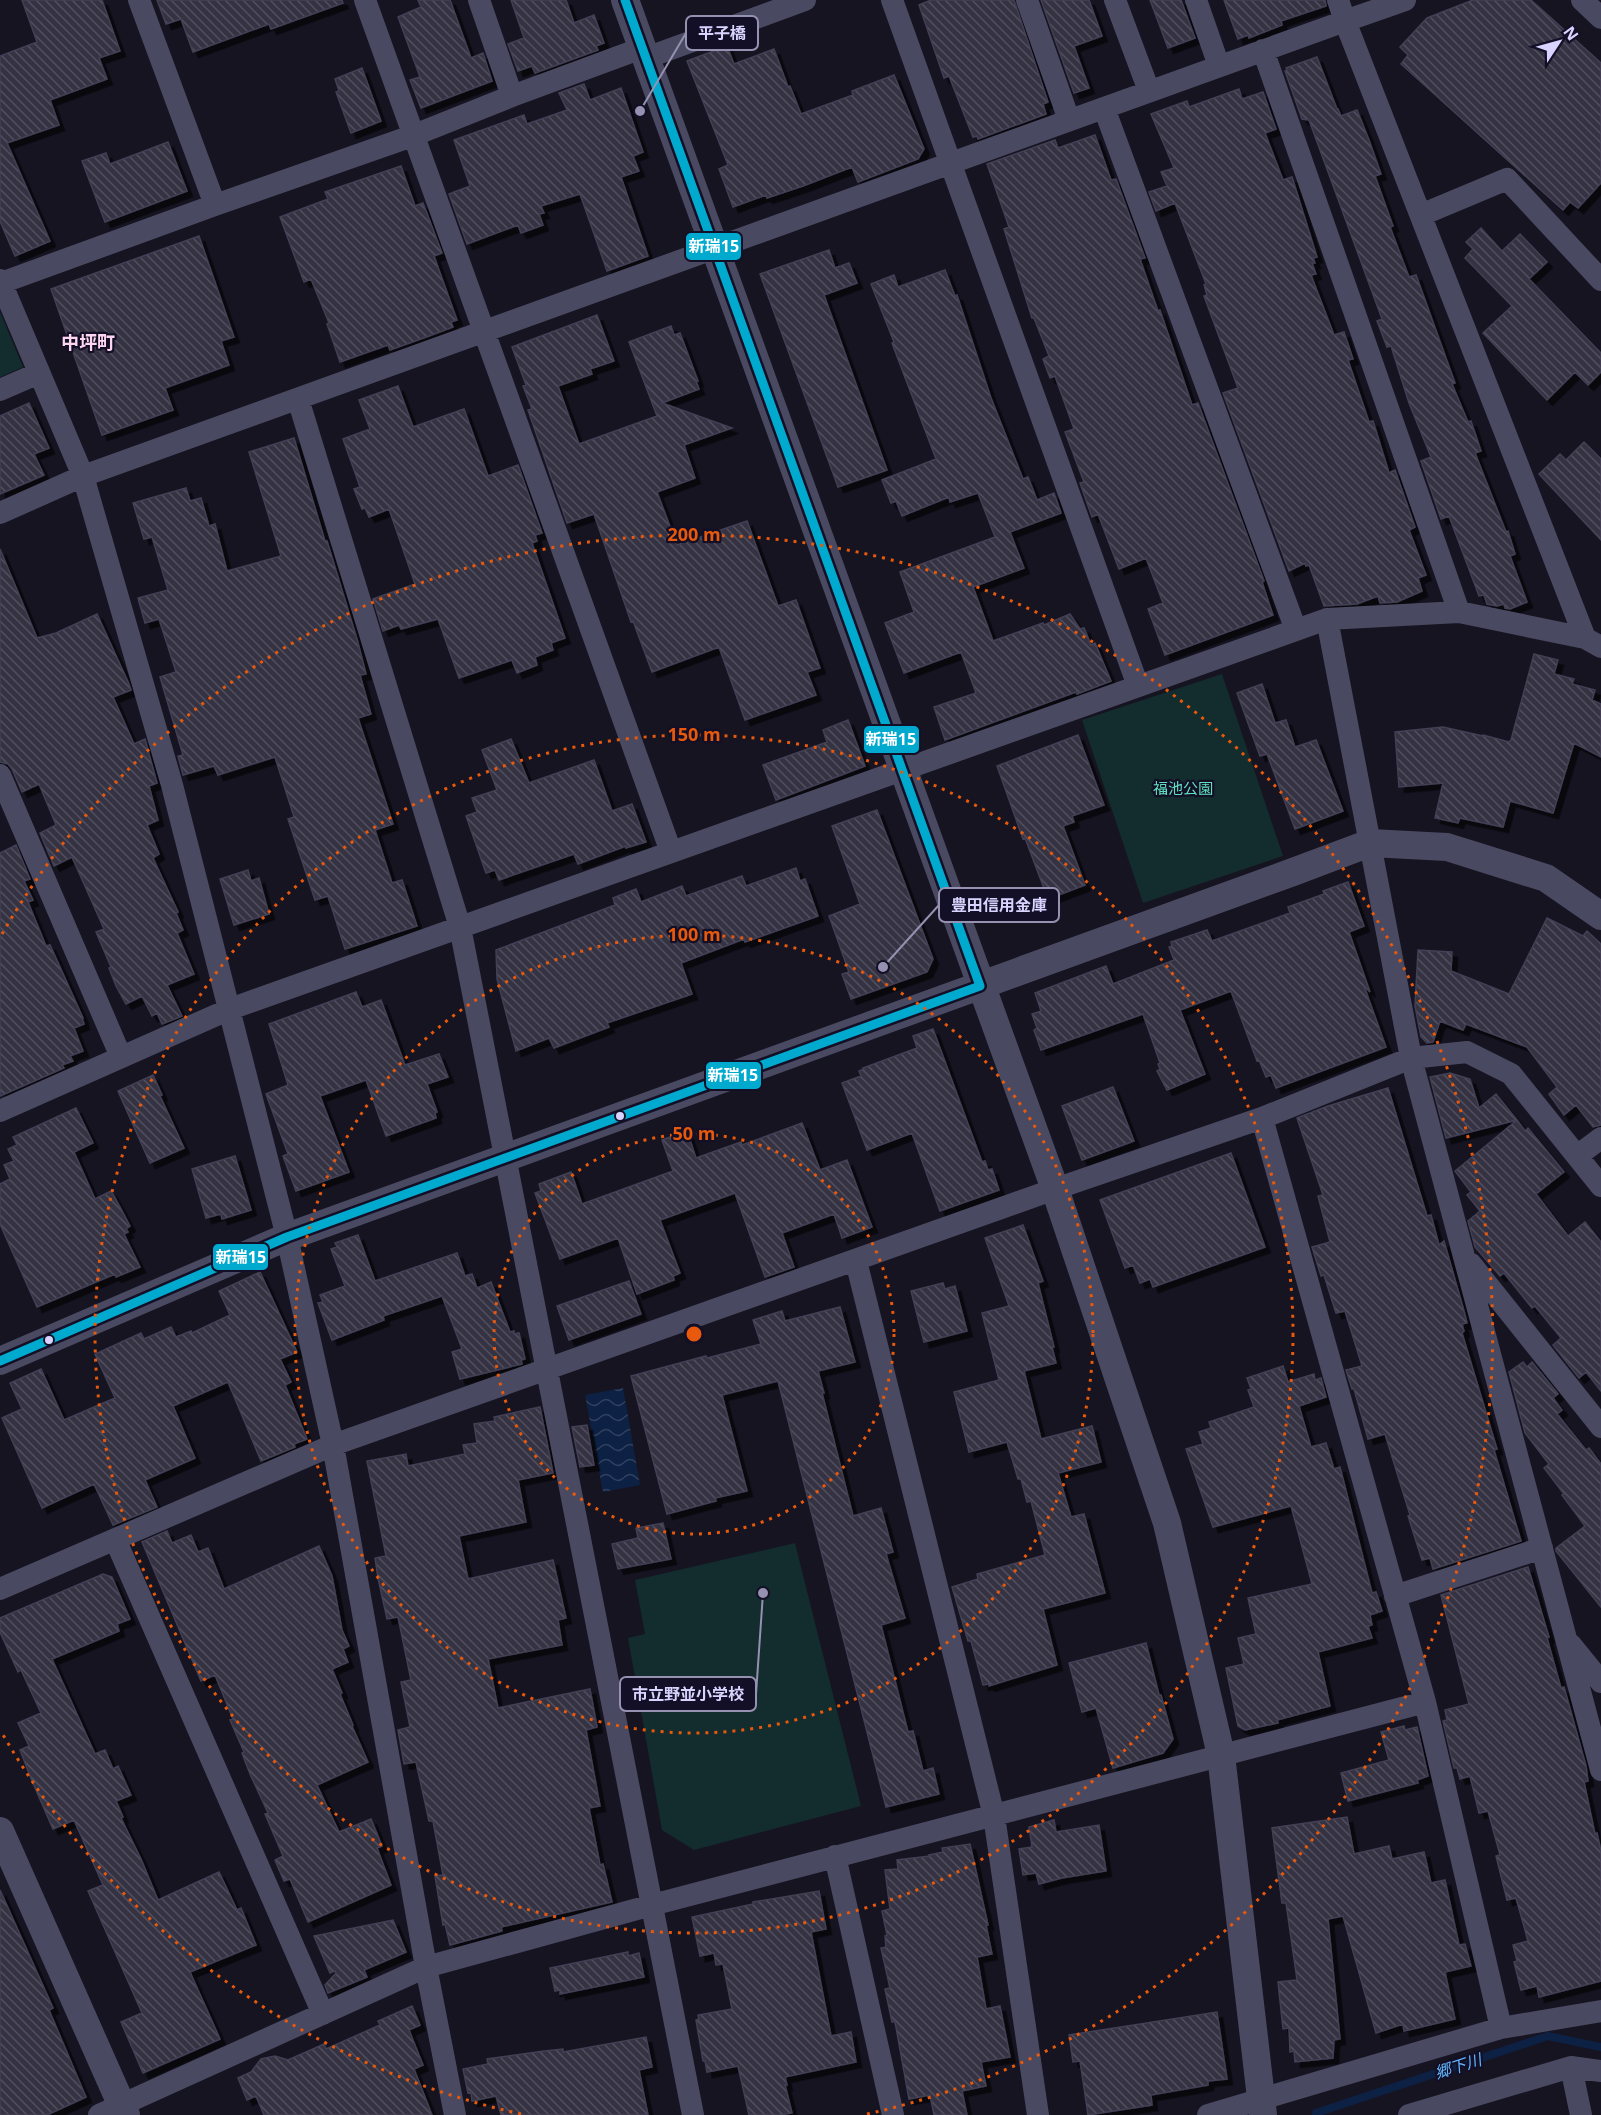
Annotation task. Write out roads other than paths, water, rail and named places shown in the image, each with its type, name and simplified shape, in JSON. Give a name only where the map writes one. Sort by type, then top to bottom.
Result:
[{"type":"street","points":[[139,0],[215,205]]},
{"type":"street","points":[[365,0],[671,852]]},
{"type":"street","points":[[478,0],[512,96]]},
{"type":"street","points":[[625,0],[1055,1189],[1167,1523],[1221,1755],[1262,2108]]},
{"type":"street","points":[[455,2115],[426,1968],[333,1446],[287,1237],[172,784],[83,476],[1,282],[412,136],[512,96],[644,53],[767,6],[805,0]]},
{"type":"street","points":[[892,0],[1138,686]]},
{"type":"street","points":[[1027,0],[1069,120]]},
{"type":"street","points":[[1115,0],[1149,91]]},
{"type":"street","points":[[1196,0],[1219,66]]},
{"type":"street","points":[[0,513],[83,476],[1263,50],[1341,10],[1406,0]]},
{"type":"street","points":[[1582,0],[1601,18]]},
{"type":"street","points":[[1341,10],[1593,643]]},
{"type":"street","points":[[1263,50],[1459,612]]},
{"type":"street","points":[[1104,108],[1296,630]]},
{"type":"street","points":[[1421,215],[1507,179],[1601,280]]},
{"type":"street","points":[[0,390],[39,373]]},
{"type":"street","points":[[298,399],[460,927],[693,2115]]},
{"type":"street","points":[[0,1111],[230,1009],[1326,619],[1459,612],[1593,643]]},
{"type":"street","points":[[1326,619],[1411,1058],[1601,1770]]},
{"type":"street","points":[[0,776],[121,1057]]},
{"type":"street","points":[[0,1361],[287,1237],[1370,843],[1447,847],[1458,850],[1546,878],[1601,916]]},
{"type":"street","points":[[0,1589],[333,1446],[1055,1189],[1262,1118],[1411,1058],[1467,1052],[1511,1074],[1601,1186]]},
{"type":"street","points":[[1262,1118],[1425,1702],[1501,2028]]},
{"type":"street","points":[[1577,1156],[1601,1138]]},
{"type":"street","points":[[1464,1256],[1601,1427]]},
{"type":"street","points":[[856,1261],[994,1816],[1038,2115]]},
{"type":"street","points":[[115,1539],[323,2014]]},
{"type":"street","points":[[1395,1596],[1542,1548]]},
{"type":"street","points":[[1566,1640],[1601,1682]]},
{"type":"street","points":[[0,1831],[116,2112],[426,1968],[835,1856],[1425,1702]]},
{"type":"street","points":[[835,1856],[893,2115]]},
{"type":"street","points":[[1208,2115],[1262,2108],[1501,2028],[1601,2011]]},
{"type":"street","points":[[1409,2115],[1571,2067],[1601,2071]]},
{"type":"street","points":[[1571,2067],[1581,2115]]},
{"type":"water","points":[[623,1388],[640,1485],[603,1492],[585,1395]]},
{"type":"waterway","name":"郷下川","points":[[1316,2113],[1548,2036],[1601,2047]]},
{"type":"place","name":"平子橋","points":[[640,111]]},
{"type":"place","name":"豊田信用金庫","points":[[883,967]]},
{"type":"place","name":"市立野並小学校","points":[[763,1593]]},
{"type":"district","name":"中坪町","points":[[88,342]]},
{"type":"park label","name":"福池公園","points":[[1183,788]]}]
